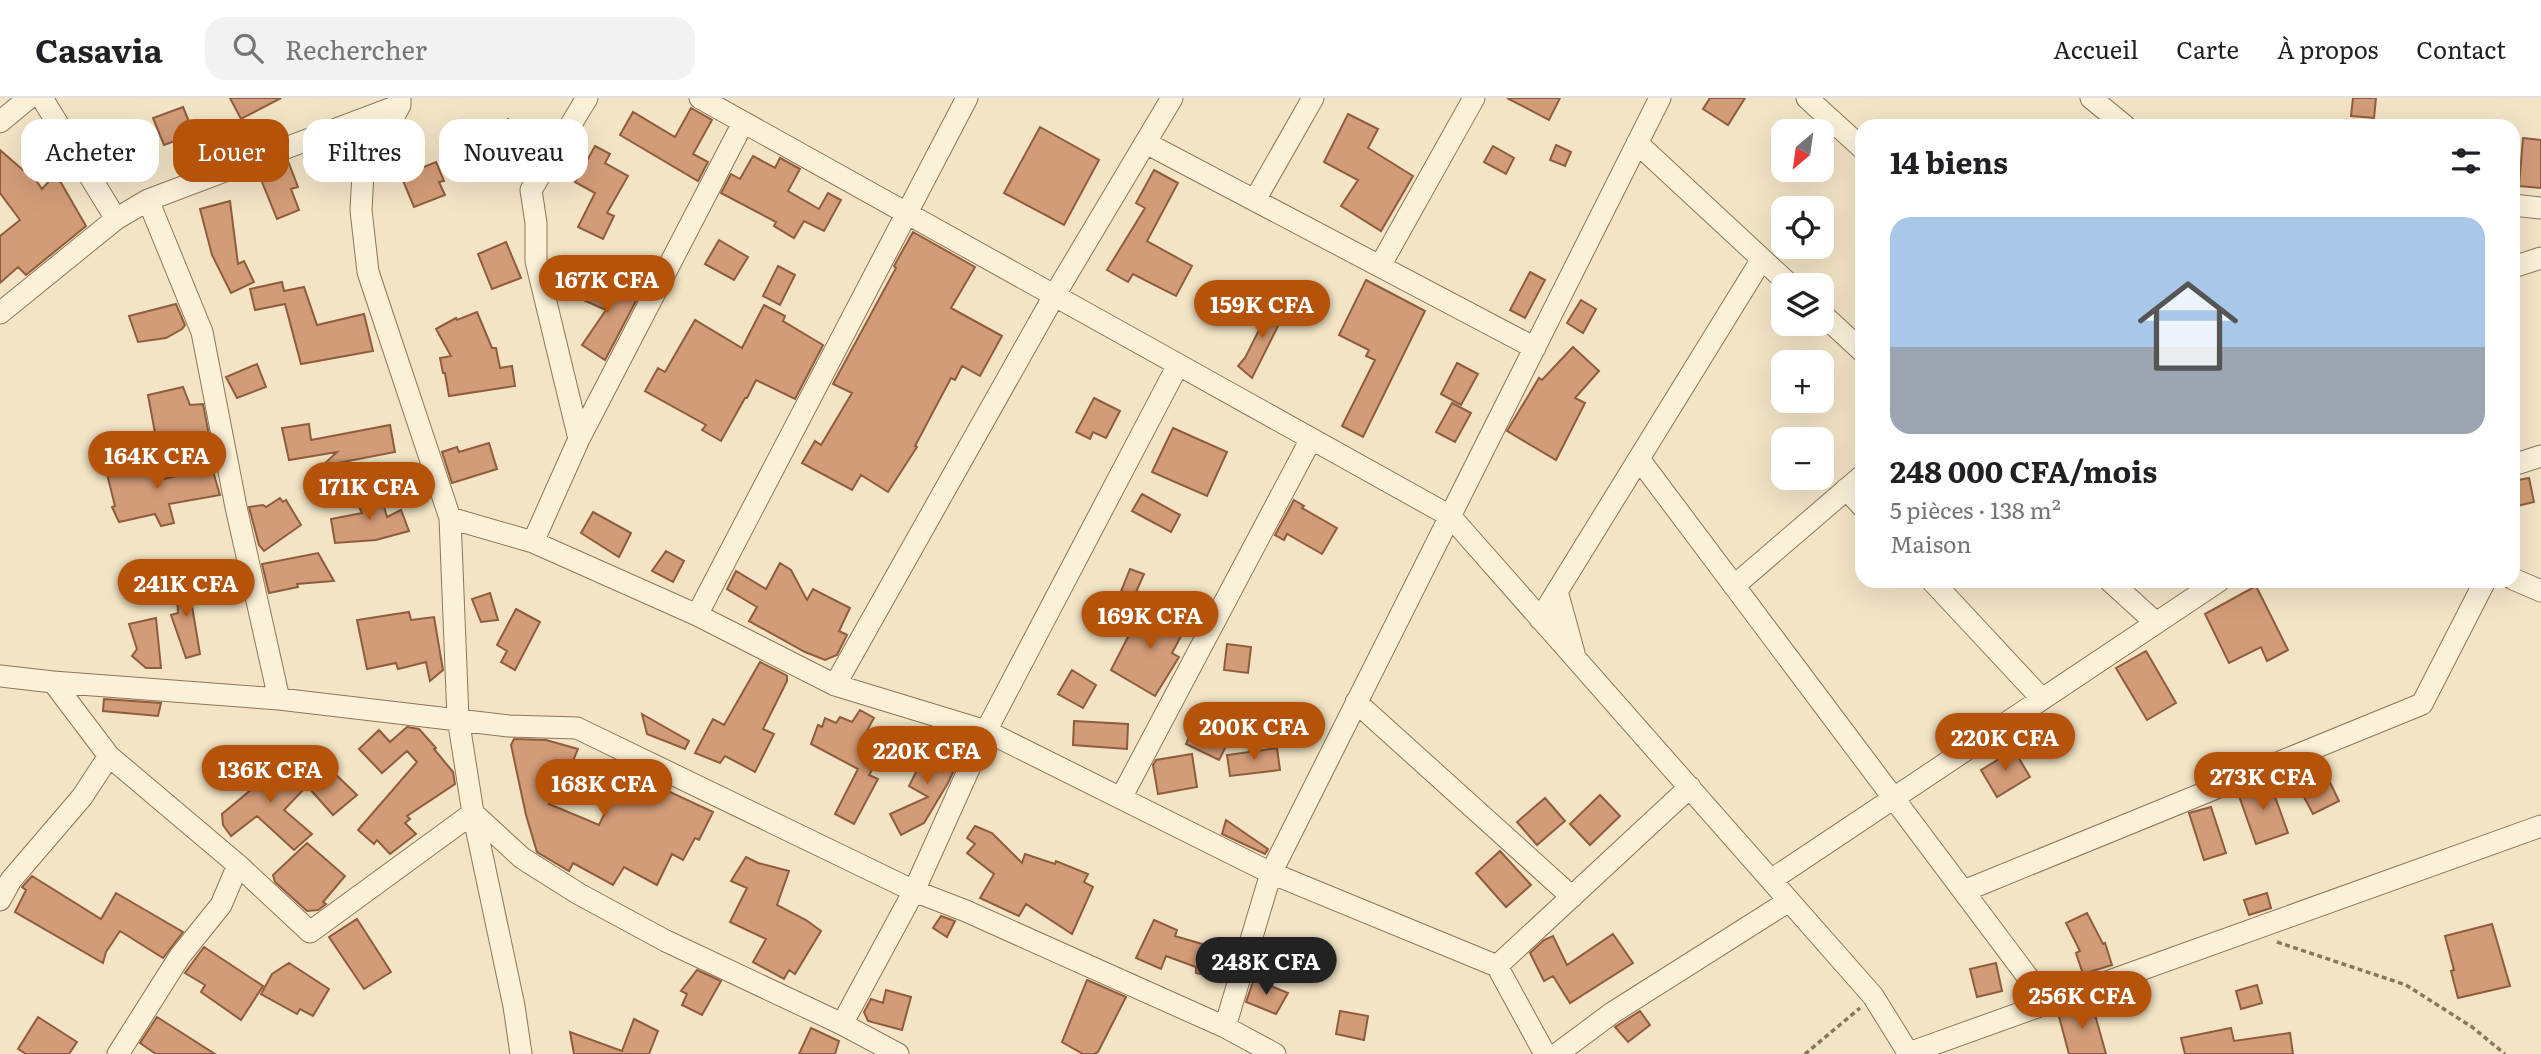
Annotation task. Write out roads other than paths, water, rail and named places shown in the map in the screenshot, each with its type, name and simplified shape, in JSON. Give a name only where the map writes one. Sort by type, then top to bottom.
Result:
[{"type":"street","points":[[0,122],[29,98]]},
{"type":"street","points":[[42,98],[116,219]]},
{"type":"street","points":[[579,439],[536,261],[536,223],[531,190],[587,98]]},
{"type":"street","points":[[700,98],[1450,516],[1873,996],[1909,1054],[2541,826]]},
{"type":"street","points":[[697,615],[967,98]]},
{"type":"street","points":[[835,685],[1054,296],[1172,98]]},
{"type":"street","points":[[1255,200],[1313,98]]},
{"type":"street","points":[[1380,266],[1474,98]]},
{"type":"street","points":[[1225,1027],[1271,873],[1660,98]]},
{"type":"street","points":[[1807,98],[1855,142]]},
{"type":"street","points":[[2091,98],[2116,119]]},
{"type":"street","points":[[0,313],[116,219],[148,200],[400,102]]},
{"type":"street","points":[[400,102],[363,173],[361,210],[368,272],[450,518],[458,718],[473,813],[514,1006],[521,1054]]},
{"type":"street","points":[[533,542],[579,439],[743,123]]},
{"type":"street","points":[[1146,143],[1535,348]]},
{"type":"street","points":[[1637,143],[1777,273]]},
{"type":"street","points":[[148,200],[202,332],[236,507],[279,699]]},
{"type":"street","points":[[2520,206],[2541,208]]},
{"type":"street","points":[[2520,265],[2541,258]]},
{"type":"street","points":[[1540,619],[1762,259]]},
{"type":"street","points":[[1834,325],[1855,345]]},
{"type":"street","points":[[842,1024],[914,891],[986,731],[1178,365]]},
{"type":"street","points":[[1121,798],[1311,439]]},
{"type":"street","points":[[2520,463],[2541,456]]},
{"type":"street","points":[[1639,459],[2048,1004]]},
{"type":"street","points":[[1734,586],[1854,483]]},
{"type":"street","points":[[450,518],[533,542],[697,615],[835,685],[986,731],[1271,873],[1497,966],[1545,1054]]},
{"type":"street","points":[[2520,582],[2541,591]]},
{"type":"street","points":[[1939,588],[2042,699]]},
{"type":"street","points":[[2118,588],[2156,623]]},
{"type":"street","points":[[1771,880],[2208,588]]},
{"type":"street","points":[[1964,891],[2422,704],[2481,588]]},
{"type":"street","points":[[1557,591],[1575,658]]},
{"type":"street","points":[[0,676],[279,699],[509,726],[578,728],[914,891],[966,911],[1225,1027],[1275,1054]]},
{"type":"street","points":[[53,682],[110,756],[238,865],[310,932],[473,813]]},
{"type":"street","points":[[1356,702],[1572,897]]},
{"type":"street","points":[[0,900],[11,880],[82,797],[110,756]]},
{"type":"street","points":[[1497,966],[1690,788]]},
{"type":"street","points":[[473,813],[522,858],[579,894],[666,941],[842,1024],[896,1053]]},
{"type":"street","points":[[118,1054],[180,956],[221,905],[238,865]]},
{"type":"street","points":[[1557,1054],[1612,1013],[1789,901]]}]
